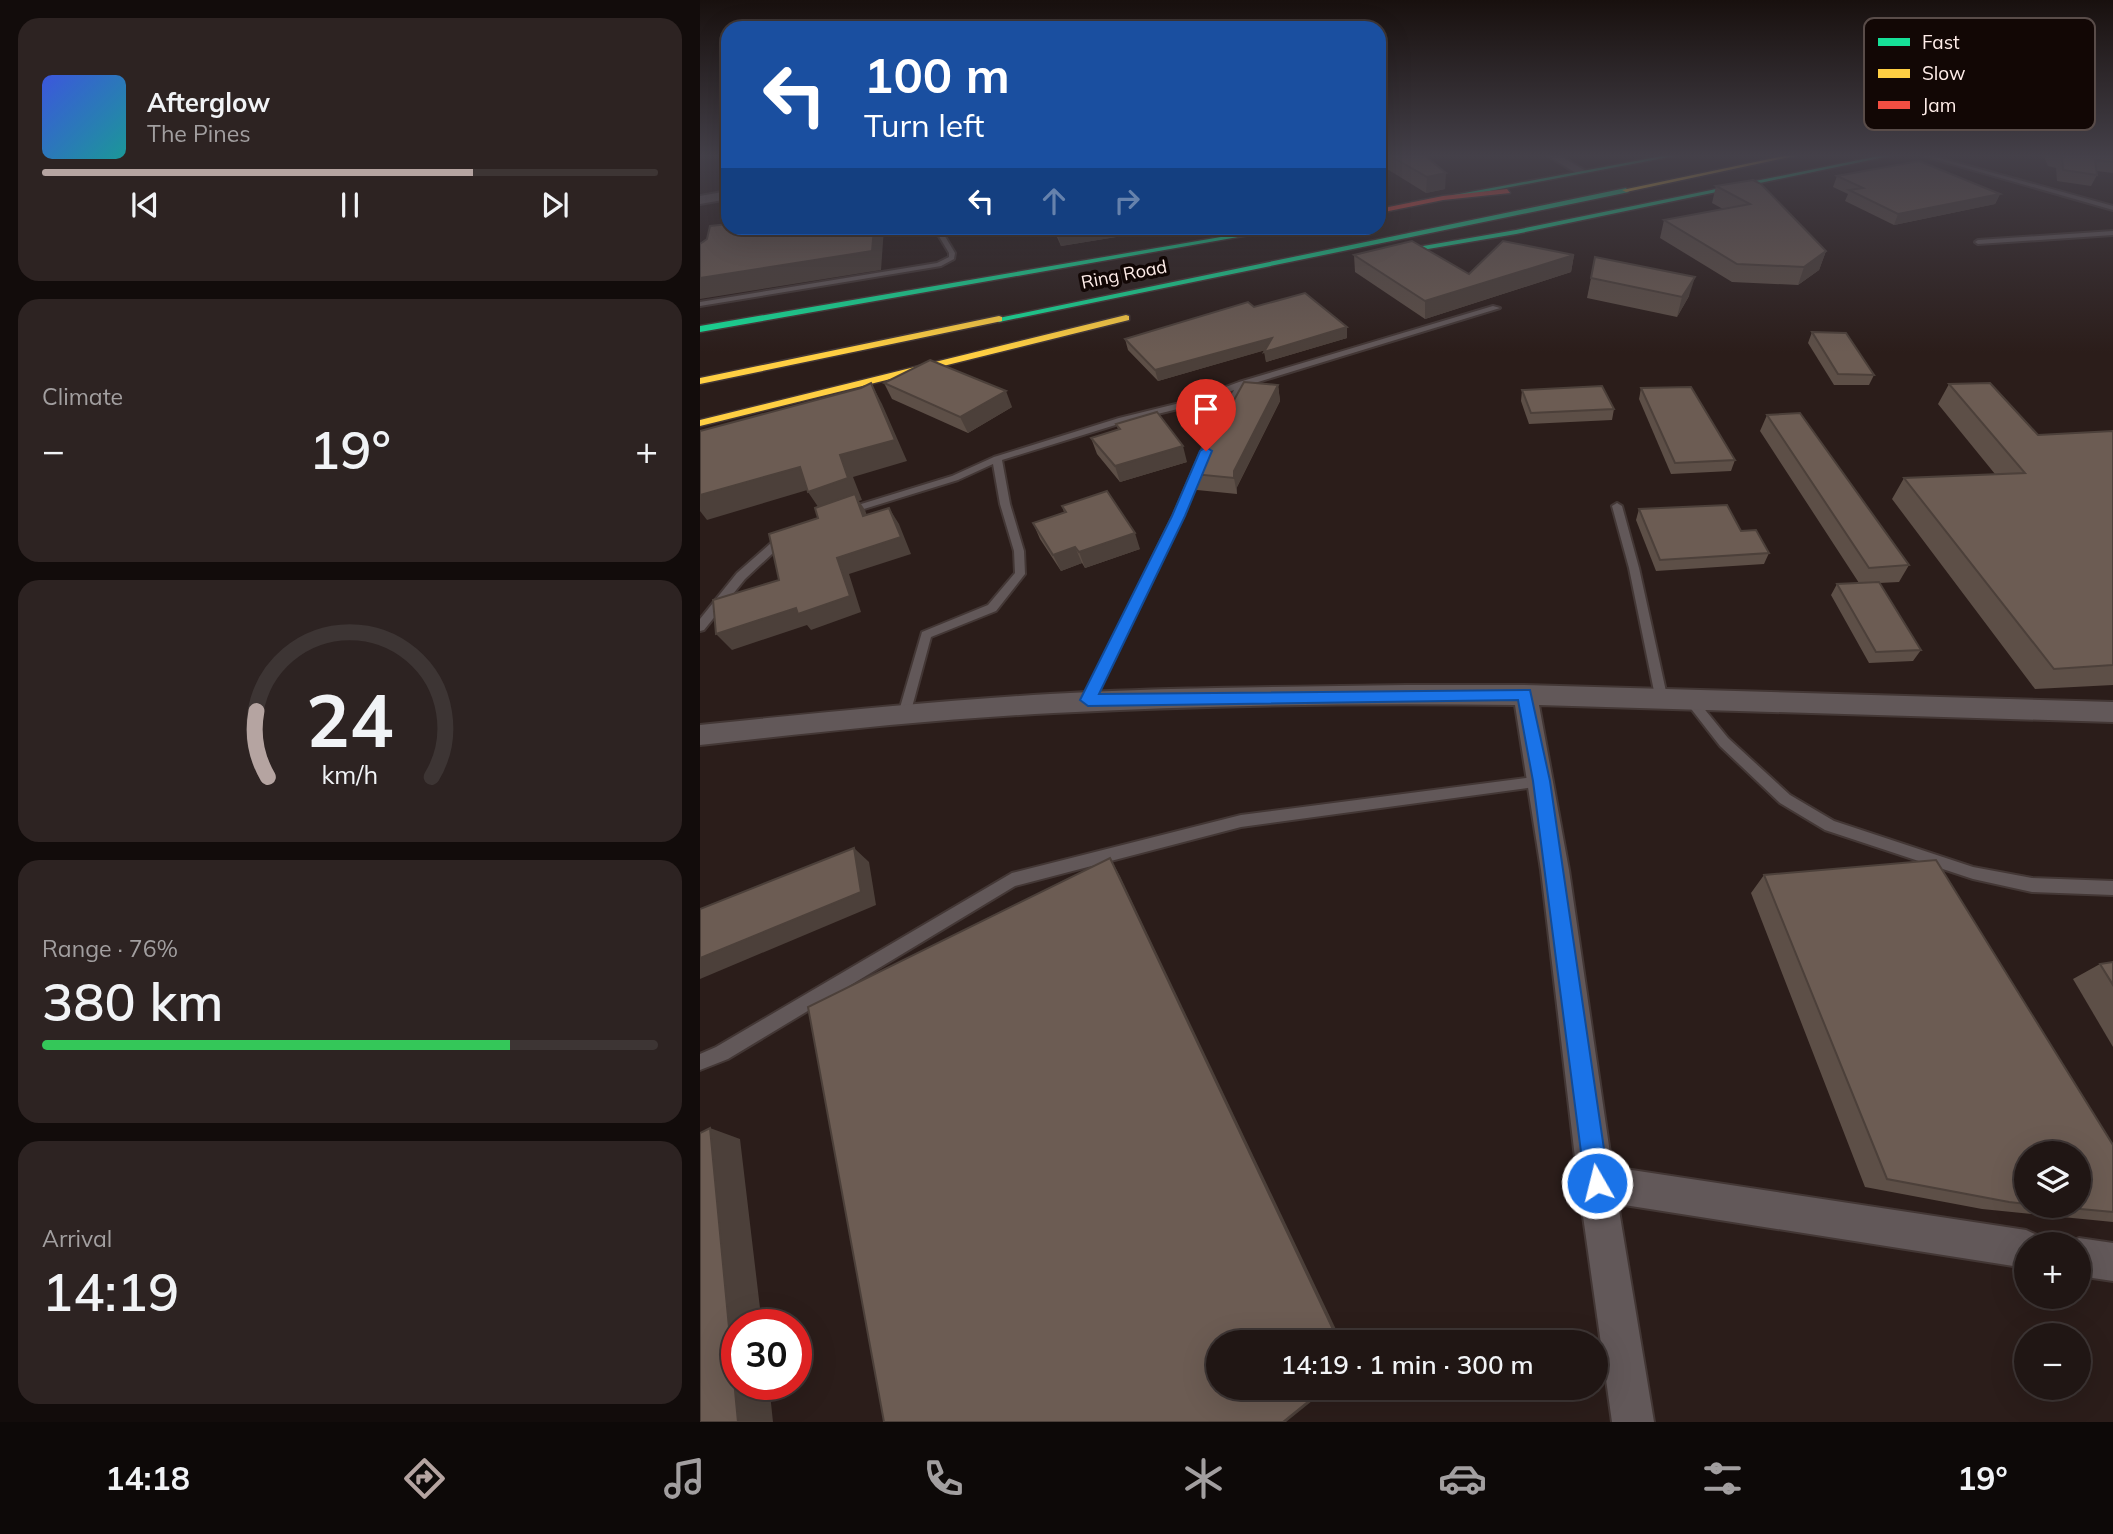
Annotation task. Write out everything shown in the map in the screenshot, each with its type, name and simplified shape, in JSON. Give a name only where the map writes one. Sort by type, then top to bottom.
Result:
[{"type":"main road","name":"Ring Road","points":[[1386,226],[1416,220]]},
{"type":"main road","name":"Ring Road","points":[[700,381],[1481,220]]},
{"type":"main road","points":[[1314,271],[1491,220]]},
{"type":"main road","points":[[1381,254],[1571,220]]},
{"type":"main road","points":[[700,328],[1244,235]]},
{"type":"main road","name":"Ring Road","points":[[909,321],[1343,235]]},
{"type":"main road","points":[[700,423],[1138,315]]},
{"type":"street","points":[[1525,694],[1542,781],[1633,1422]]},
{"type":"street","points":[[700,735],[905,711],[1088,700],[1525,694],[1661,696],[2113,712]]},
{"type":"street","points":[[1597,1183],[2014,1247]]},
{"type":"street","points":[[2091,1259],[2113,1262]]},
{"type":"lane","points":[[1978,242],[2113,233]]},
{"type":"lane","points":[[700,304],[939,265],[952,258],[952,253],[941,235]]},
{"type":"lane","points":[[841,513],[955,478],[997,459],[1122,420],[1191,403],[1242,384],[1496,308]]},
{"type":"lane","points":[[1088,700],[1178,516],[1215,429],[1242,384]]},
{"type":"lane","points":[[905,711],[926,635],[992,608],[1020,574],[1019,551],[1005,504],[997,459]]},
{"type":"lane","points":[[1618,506],[1661,696]]},
{"type":"lane","points":[[700,627],[741,576],[783,538],[794,533]]},
{"type":"lane","points":[[1689,697],[1724,742],[1785,799],[1830,826],[1973,873],[2032,885],[2113,888]]},
{"type":"lane","points":[[700,1062],[722,1053],[1012,880],[1241,821],[1542,781]]},
{"type":"building","points":[[1665,220],[1796,220],[1826,251],[1804,267],[1737,264]]},
{"type":"building","points":[[721,225],[721,235],[873,235],[872,251],[700,278],[700,244],[707,239],[710,226]]},
{"type":"building","points":[[1412,241],[1469,274],[1503,241],[1574,255],[1425,301],[1354,255]]},
{"type":"building","points":[[1595,257],[1695,277],[1682,297],[1591,278]]},
{"type":"building","points":[[1305,293],[1347,327],[1264,352],[1272,338],[1155,370],[1125,339],[1248,302],[1254,307]]},
{"type":"building","points":[[1812,332],[1846,333],[1874,375],[1838,374]]},
{"type":"building","points":[[930,360],[1006,391],[960,417],[884,383]]},
{"type":"building","points":[[1244,382],[1278,385],[1234,471],[1234,478],[1193,474]]},
{"type":"building","points":[[871,383],[895,440],[840,455],[848,478],[808,492],[800,467],[700,495],[700,431],[861,388]]},
{"type":"building","points":[[1990,383],[2038,435],[2113,431],[2113,665],[2054,669],[1904,478],[2025,473],[1949,384]]},
{"type":"building","points":[[1602,386],[1614,409],[1531,413],[1522,390]]},
{"type":"building","points":[[1691,387],[1735,460],[1675,463],[1641,388]]},
{"type":"building","points":[[1157,412],[1183,446],[1115,466],[1091,438],[1120,429],[1116,424]]},
{"type":"building","points":[[1800,413],[1909,565],[1869,568],[1767,415]]},
{"type":"building","points":[[1107,491],[1135,533],[1079,552],[1075,547],[1053,555],[1033,523],[1066,512],[1062,506]]},
{"type":"building","points":[[855,494],[863,516],[889,508],[901,537],[837,558],[850,596],[798,614],[796,608],[716,634],[713,600],[779,580],[769,534],[818,518],[815,508]]},
{"type":"building","points":[[1727,505],[1741,531],[1756,530],[1769,553],[1660,560],[1639,509]]},
{"type":"building","points":[[1879,582],[1921,650],[1876,652],[1837,584]]},
{"type":"building","points":[[854,848],[861,892],[700,958],[700,909]]},
{"type":"building","points":[[1110,858],[1333,1330],[1206,1330],[1206,1400],[1310,1400],[1283,1422],[884,1422],[808,1007]]},
{"type":"building","points":[[1936,860],[2113,1145],[2113,1212],[2091,1210],[2091,1141],[2014,1141],[2014,1203],[1887,1179],[1764,875]]},
{"type":"building","points":[[2113,962],[2113,985],[2100,964]]},
{"type":"building","points":[[710,1128],[727,1309],[721,1309],[721,1400],[736,1400],[738,1422],[700,1422],[700,1133]]},
{"type":"traffic: fast","points":[[999,319],[1478,220]]},
{"type":"traffic: fast","points":[[1381,254],[1573,220]]},
{"type":"traffic: fast","points":[[700,329],[1244,235]]},
{"type":"traffic: slow","points":[[700,423],[1126,318]]},
{"type":"traffic: slow","points":[[700,381],[999,319]]},
{"type":"route","points":[[1206,451],[1178,516],[1088,700],[1525,694],[1542,781],[1597,1183]]}]
